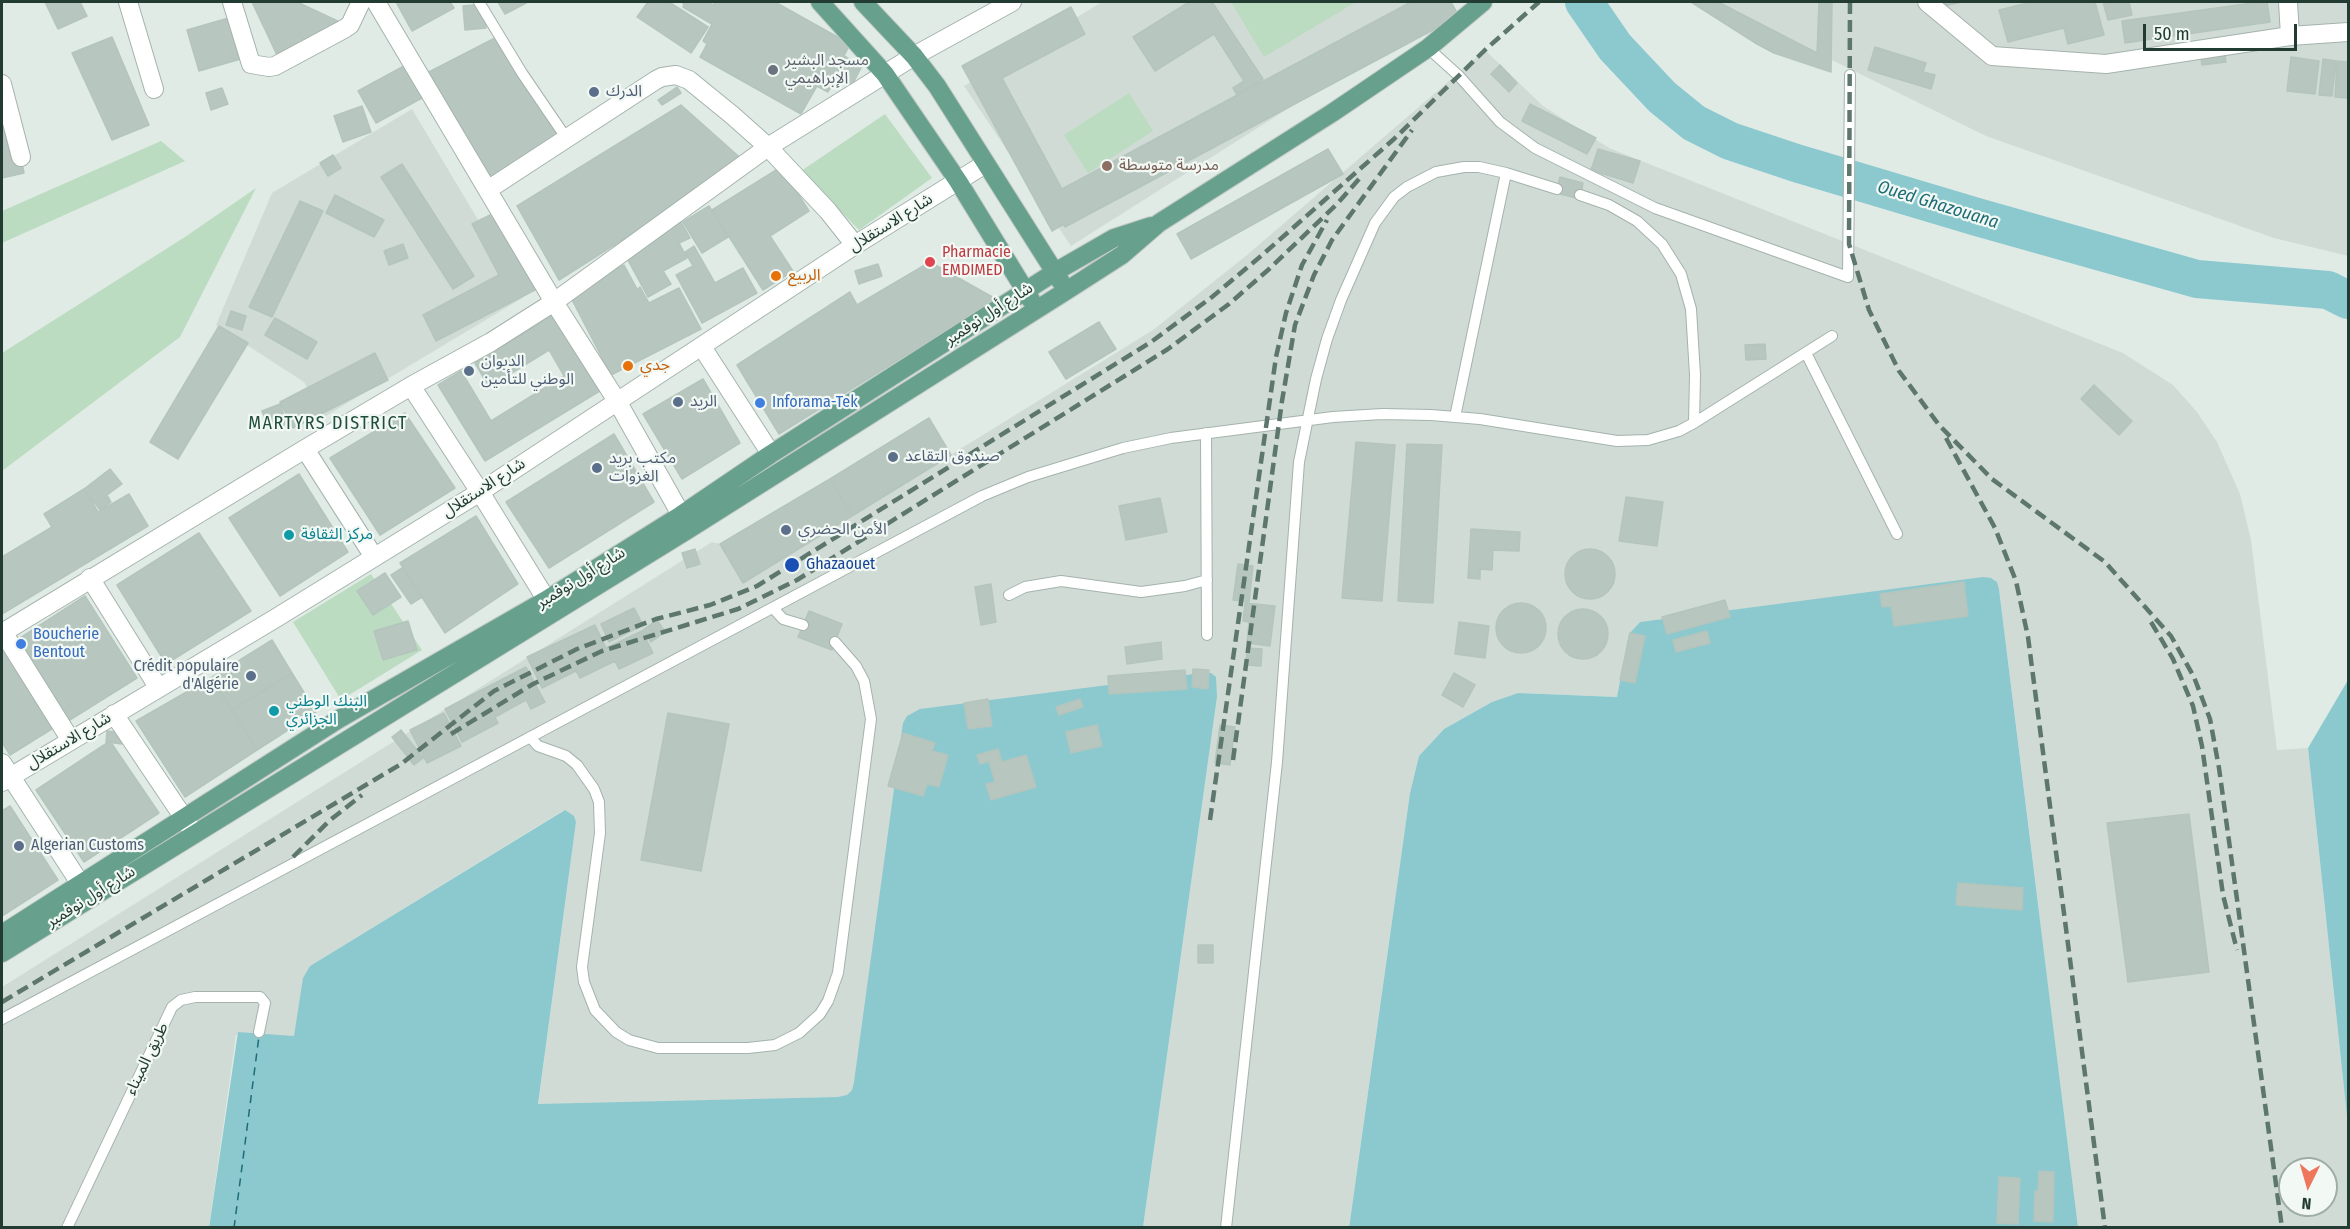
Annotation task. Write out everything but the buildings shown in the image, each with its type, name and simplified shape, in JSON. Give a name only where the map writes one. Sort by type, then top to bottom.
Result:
[{"type":"main road","points":[[820,2],[885,74],[958,181],[1037,309]]},
{"type":"main road","points":[[863,2],[914,56],[937,86],[1066,291]]},
{"type":"main road","points":[[1159,223],[1332,113],[1428,48],[1483,2]]},
{"type":"main road","name":"شارع أول نوفمبر","points":[[685,522],[771,454],[1055,272],[1114,238],[1159,223]]},
{"type":"main road","name":"شارع أول نوفمبر","points":[[2,934],[85,891],[685,522],[1037,309],[1122,255],[1159,223]]},
{"type":"main road","name":"شارع أول نوفمبر","points":[[2,953],[85,891]]},
{"type":"street","points":[[128,2],[154,89]]},
{"type":"street","points":[[232,2],[251,64],[269,67],[275,66],[344,29],[350,24],[364,2],[387,20],[554,302],[617,401],[685,522]]},
{"type":"street","points":[[70,739],[2,632],[304,449],[491,342],[554,302],[768,147],[914,56],[1012,2]]},
{"type":"street","points":[[1927,2],[1992,56],[2106,64],[2290,36],[2349,32]]},
{"type":"street","points":[[2288,2],[2290,36]]},
{"type":"street","points":[[489,189],[662,76],[676,75],[689,80],[768,147],[828,211],[855,246]]},
{"type":"street","points":[[2,84],[21,157]]},
{"type":"street","name":"شارع الاستقلال","points":[[4,774],[114,714],[480,492],[855,246],[985,164]]},
{"type":"street","points":[[702,347],[771,454]]},
{"type":"street","points":[[411,386],[550,606]]},
{"type":"street","points":[[304,449],[374,557]]},
{"type":"street","points":[[90,578],[158,687]]},
{"type":"street","points":[[114,714],[189,826]]},
{"type":"street","points":[[4,774],[85,891]]},
{"type":"lane","points":[[479,2],[522,73],[567,139]]},
{"type":"lane","points":[[1428,48],[1460,76],[1500,122],[1535,148],[1655,208],[1848,278],[1850,75]]},
{"type":"lane","points":[[1226,1227],[1276,773],[1295,505],[1306,420],[1321,359],[1357,261],[1384,210],[1407,187],[1436,172],[1479,167],[1557,189]]},
{"type":"lane","points":[[1455,417],[1506,173]]},
{"type":"lane","points":[[1580,195],[1609,205],[1637,220],[1662,244],[1681,274],[1691,309],[1695,375],[1694,423]]},
{"type":"lane","points":[[2,1019],[982,496],[1028,477],[1123,448],[1206,433],[1306,420],[1382,414],[1455,417],[1632,441],[1663,437],[1694,423],[1832,336]]},
{"type":"lane","points":[[1806,353],[1897,534]]},
{"type":"lane","points":[[1206,433],[1208,635]]},
{"type":"lane","points":[[1009,595],[1025,587],[1061,581],[1141,592],[1185,586],[1207,580]]},
{"type":"lane","points":[[773,608],[783,619],[803,625]]},
{"type":"lane","points":[[530,737],[538,746],[566,756],[577,765],[594,789],[598,802],[600,833],[582,967],[588,996],[600,1016],[616,1032],[629,1040],[658,1048],[748,1048],[775,1045],[800,1033],[820,1014],[828,1001],[838,973],[872,720],[864,681],[856,666],[835,642]]},
{"type":"lane","name":"طريق الميناء","points":[[67,1227],[172,1007],[181,1000],[195,997],[260,998],[265,1003],[259,1032]]},
{"type":"shaded area","name":"مدرسة متوسطة","points":[[1102,2],[1450,2],[1452,5],[1071,246],[964,86]]},
{"type":"shaded area","points":[[1714,2],[2348,2],[2348,256],[2274,238],[1986,136]]},
{"type":"shaded area","points":[[1485,50],[1543,106],[1609,148],[2123,353],[2173,385],[2197,412],[2217,442],[2240,494],[2251,540],[2277,750],[2308,748],[2348,1126],[2348,1227],[2078,1227],[1999,589],[1997,582],[1991,578],[1640,622],[1629,634],[1617,697],[1518,693],[1492,702],[1444,729],[1419,756],[1410,793],[1349,1227],[1143,1227],[1217,697],[854,1082],[848,1095],[538,1105],[576,822],[564,810],[310,966],[294,1036],[236,1035],[209,1227],[2,1228],[2,987],[712,542],[720,544],[743,583],[1153,330],[1247,255]]},
{"type":"shaded area","points":[[412,109],[524,297],[324,417],[304,382],[216,325],[272,193]]},
{"type":"green space","points":[[1231,2],[1356,2],[1264,57]]},
{"type":"green space","points":[[1129,93],[1153,131],[1088,173],[1064,135]]},
{"type":"green space","points":[[885,114],[932,178],[859,230],[801,171]]},
{"type":"green space","points":[[161,141],[185,161],[2,243],[2,211]]},
{"type":"green space","points":[[256,188],[180,337],[2,471],[2,353],[185,237]]},
{"type":"green space","points":[[371,574],[422,650],[341,700],[293,622]]},
{"type":"water","points":[[1983,577],[1997,582],[1999,589],[2078,1227],[1349,1228],[1410,793],[1419,756],[1444,729],[1492,702],[1518,693],[1617,697],[1629,634],[1640,622]]},
{"type":"water","points":[[1211,673],[1216,677],[1217,697],[1143,1227],[209,1228],[238,1032],[294,1036],[303,978],[310,966],[565,810],[574,816],[576,822],[538,1104],[847,1095],[852,1090],[854,1082],[903,723],[907,716],[920,709]]},
{"type":"water","points":[[2348,680],[2348,1126],[2308,748]]},
{"type":"waterway","name":"Oued Ghazouana","points":[[1584,2],[1615,47],[1662,97],[1694,123],[1730,141],[1977,217],[2197,279],[2328,290],[2348,300]]},
{"type":"ferry route","points":[[234,1228],[259,1036]]},
{"type":"railway","points":[[2,1002],[401,764],[494,691],[577,649],[656,619],[710,605],[757,586],[1151,342],[1212,297],[1261,256],[1394,139],[1485,50],[1539,2]]},
{"type":"railway","points":[[1850,2],[1849,244],[1869,310],[1899,371],[1939,425],[1992,479],[2105,562],[2171,636],[2194,677],[2210,719],[2219,768],[2282,1228]]},
{"type":"railway","points":[[1233,760],[1282,401],[1295,325],[1314,275],[1332,240],[1412,130]]},
{"type":"railway","points":[[451,734],[533,684],[602,651],[738,609],[797,580],[1168,349],[1229,304],[1268,270],[1337,204],[1359,179]]},
{"type":"railway","points":[[1210,820],[1276,357],[1286,313],[1302,265],[1327,220]]},
{"type":"railway","points":[[1946,438],[1995,528],[2016,581],[2028,637],[2105,1228]]},
{"type":"railway","points":[[2151,622],[2173,659],[2193,706],[2202,746],[2223,895],[2237,950]]},
{"type":"railway","points":[[293,857],[329,821],[362,795]]},
{"type":"place","name":"مسجد البشير الإبراهيمي","points":[[773,70]]},
{"type":"place","name":"الدرك","points":[[594,92]]},
{"type":"place","name":"مدرسة متوسطة","points":[[1107,166]]},
{"type":"place","name":"Pharmacie EMDIMED","points":[[930,262]]},
{"type":"place","name":"الربيع","points":[[776,276]]},
{"type":"place","name":"جدي","points":[[628,366]]},
{"type":"place","name":"الديوان الوطني للتأمين","points":[[469,371]]},
{"type":"place","name":"الريد","points":[[678,402]]},
{"type":"place","name":"Inforama-Tek","points":[[760,403]]},
{"type":"place","name":"صندوق التقاعد","points":[[893,457]]},
{"type":"place","name":"مكتب بريد الغزوات","points":[[597,468]]},
{"type":"place","name":"الأمن الحضري","points":[[786,530]]},
{"type":"place","name":"مركز الثقافة","points":[[289,535]]},
{"type":"place","name":"Ghazaouet","points":[[792,565]]},
{"type":"place","name":"Boucherie Bentout","points":[[21,644]]},
{"type":"place","name":"Crédit populaire d'Algérie","points":[[251,676]]},
{"type":"place","name":"البنك الوطني الجزائري","points":[[274,711]]},
{"type":"place","name":"Algerian Customs","points":[[19,846]]},
{"type":"district","name":"MARTYRS DISTRICT","points":[[328,424]]}]
